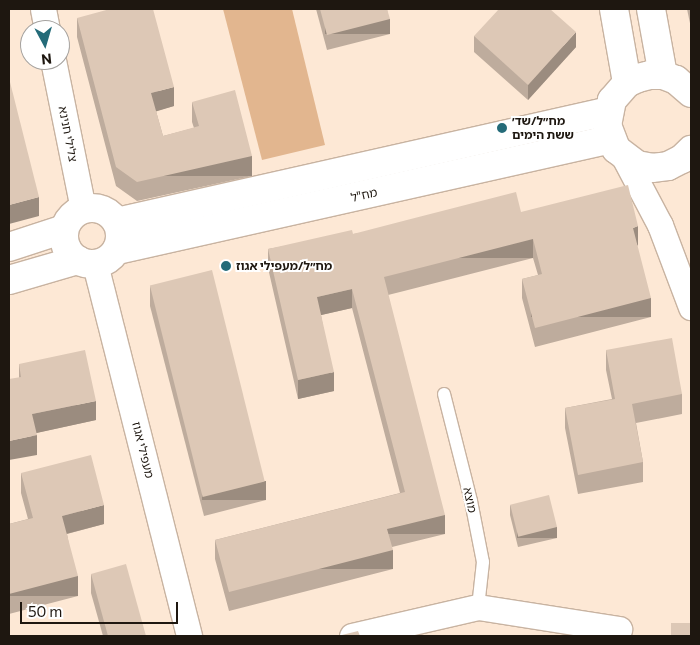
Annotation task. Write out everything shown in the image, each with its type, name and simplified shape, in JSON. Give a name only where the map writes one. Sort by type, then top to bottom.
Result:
[{"type":"street","points":[[614,9],[627,83]]},
{"type":"street","points":[[651,9],[680,82]]},
{"type":"street","name":"צלילי חנינא","points":[[55,70],[83,209]]},
{"type":"street","points":[[680,82],[650,74],[627,83],[615,96],[608,111],[607,125],[617,148],[660,225],[691,307]]},
{"type":"street","points":[[117,222],[608,111]]},
{"type":"street","points":[[617,148],[637,165],[652,168],[668,166],[682,159],[691,150]]},
{"type":"street","name":"מח\"ל","points":[[9,280],[97,258],[617,148]]},
{"type":"street","points":[[83,209],[102,209],[117,222],[121,231],[97,258],[66,247],[64,229],[68,221],[83,209]]},
{"type":"street","points":[[9,247],[64,229]]},
{"type":"street","name":"מעפילי אגוז","points":[[97,258],[189,636]]},
{"type":"street","points":[[352,636],[478,607],[620,629]]},
{"type":"lane","name":"מוצא","points":[[444,394],[471,501],[482,562],[478,607]]},
{"type":"shaded area","points":[[223,9],[292,9],[325,145],[262,160]]},
{"type":"building","points":[[110,9],[153,9],[174,87],[151,93],[163,136],[199,126],[192,102],[235,90],[252,156],[137,182],[116,167],[77,18]]},
{"type":"building","points":[[320,9],[387,9],[390,19],[327,35]]},
{"type":"building","points":[[499,9],[550,9],[576,32],[528,85],[474,36]]},
{"type":"building","points":[[9,78],[39,197],[9,205]]},
{"type":"building","points":[[628,185],[638,226],[633,228],[651,298],[535,328],[522,279],[542,274],[533,239],[384,277],[445,515],[387,529],[393,550],[229,592],[215,540],[405,492],[352,289],[317,297],[334,372],[298,380],[268,249],[352,230],[353,234],[516,192],[521,212]]},
{"type":"building","points":[[212,270],[265,482],[203,497],[150,285]]},
{"type":"building","points":[[672,338],[682,394],[632,404],[643,462],[578,475],[565,408],[615,399],[606,350]]},
{"type":"building","points":[[85,350],[96,401],[32,414],[37,435],[9,441],[9,379],[21,377],[19,364]]},
{"type":"building","points":[[91,455],[104,505],[62,516],[78,576],[9,594],[9,524],[33,518],[21,473]]},
{"type":"building","points":[[549,495],[557,527],[518,537],[510,505]]},
{"type":"building","points":[[126,564],[146,636],[108,636],[91,574]]},
{"type":"building","points":[[671,623],[691,623],[691,636],[671,636]]},
{"type":"building","points":[[358,631],[360,636],[338,636]]},
{"type":"place","name":"מח״ל/שד׳ ששת הימים","points":[[502,128]]},
{"type":"place","name":"מח״ל/מעפילי אגוז","points":[[226,266]]}]
